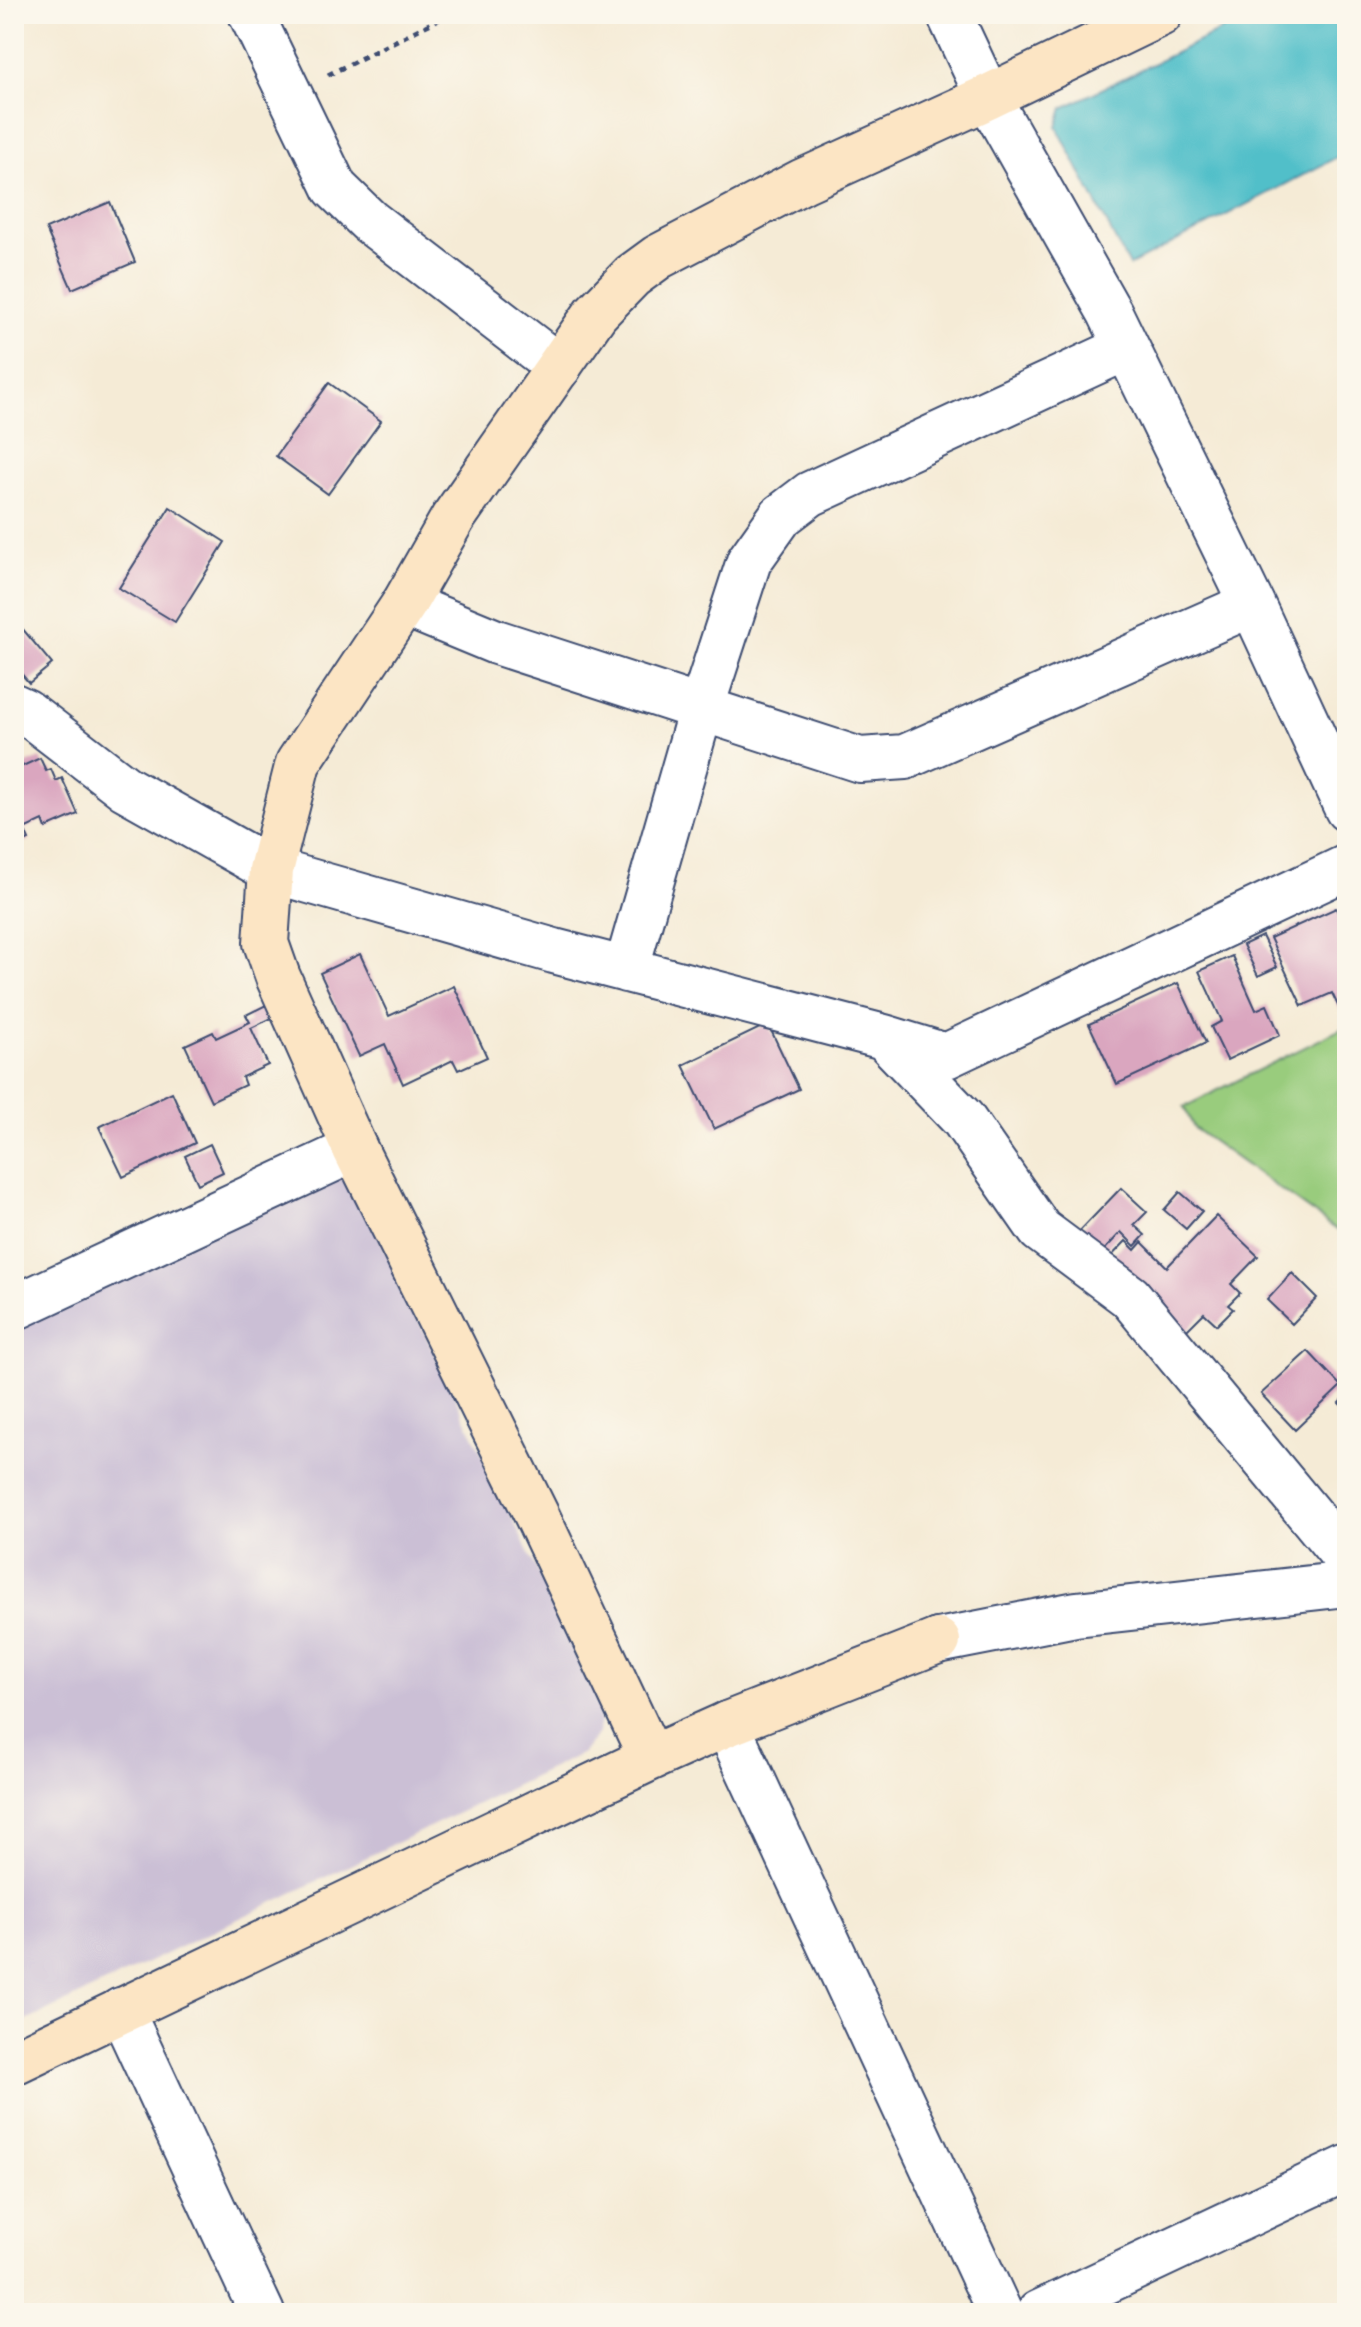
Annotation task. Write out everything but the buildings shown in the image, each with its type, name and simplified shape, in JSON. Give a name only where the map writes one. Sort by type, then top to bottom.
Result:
[{"type":"street","points":[[251,14],[335,188],[369,221],[559,367]]},
{"type":"street","points":[[949,14],[988,97],[1110,313],[1252,604],[1347,809]]},
{"type":"street","points":[[651,1758],[538,1518],[355,1149],[278,977],[266,943],[271,870],[298,763],[404,604],[453,518],[596,313],[632,276],[658,257],[803,181],[1160,14]]},
{"type":"street","points":[[626,970],[701,709],[749,561],[781,516],[810,494],[1126,348]]},
{"type":"street","points":[[404,604],[496,642],[860,760],[905,757],[1252,604]]},
{"type":"street","points":[[14,706],[25,711],[125,788],[271,870],[946,1056],[1347,867]]},
{"type":"street","points":[[884,1037],[963,1119],[1040,1230],[1130,1297],[1347,1560]]},
{"type":"street","points":[[14,1308],[355,1149]]},
{"type":"street","points":[[14,2062],[651,1758],[727,1724],[938,1641],[1076,1614],[1347,1584]]},
{"type":"street","points":[[727,1724],[1000,2313]]},
{"type":"street","points":[[121,2010],[262,2313]]},
{"type":"street","points":[[1039,2313],[1347,2168]]},
{"type":"path","points":[[288,95],[449,14]]},
{"type":"shaded area","points":[[346,1167],[602,1708],[598,1733],[583,1753],[14,2027],[14,1328]]},
{"type":"green space","points":[[1347,1026],[1347,1237],[1194,1128],[1184,1107]]},
{"type":"water","points":[[1254,14],[1347,14],[1347,152],[1129,266],[1057,127],[1063,108]]}]
